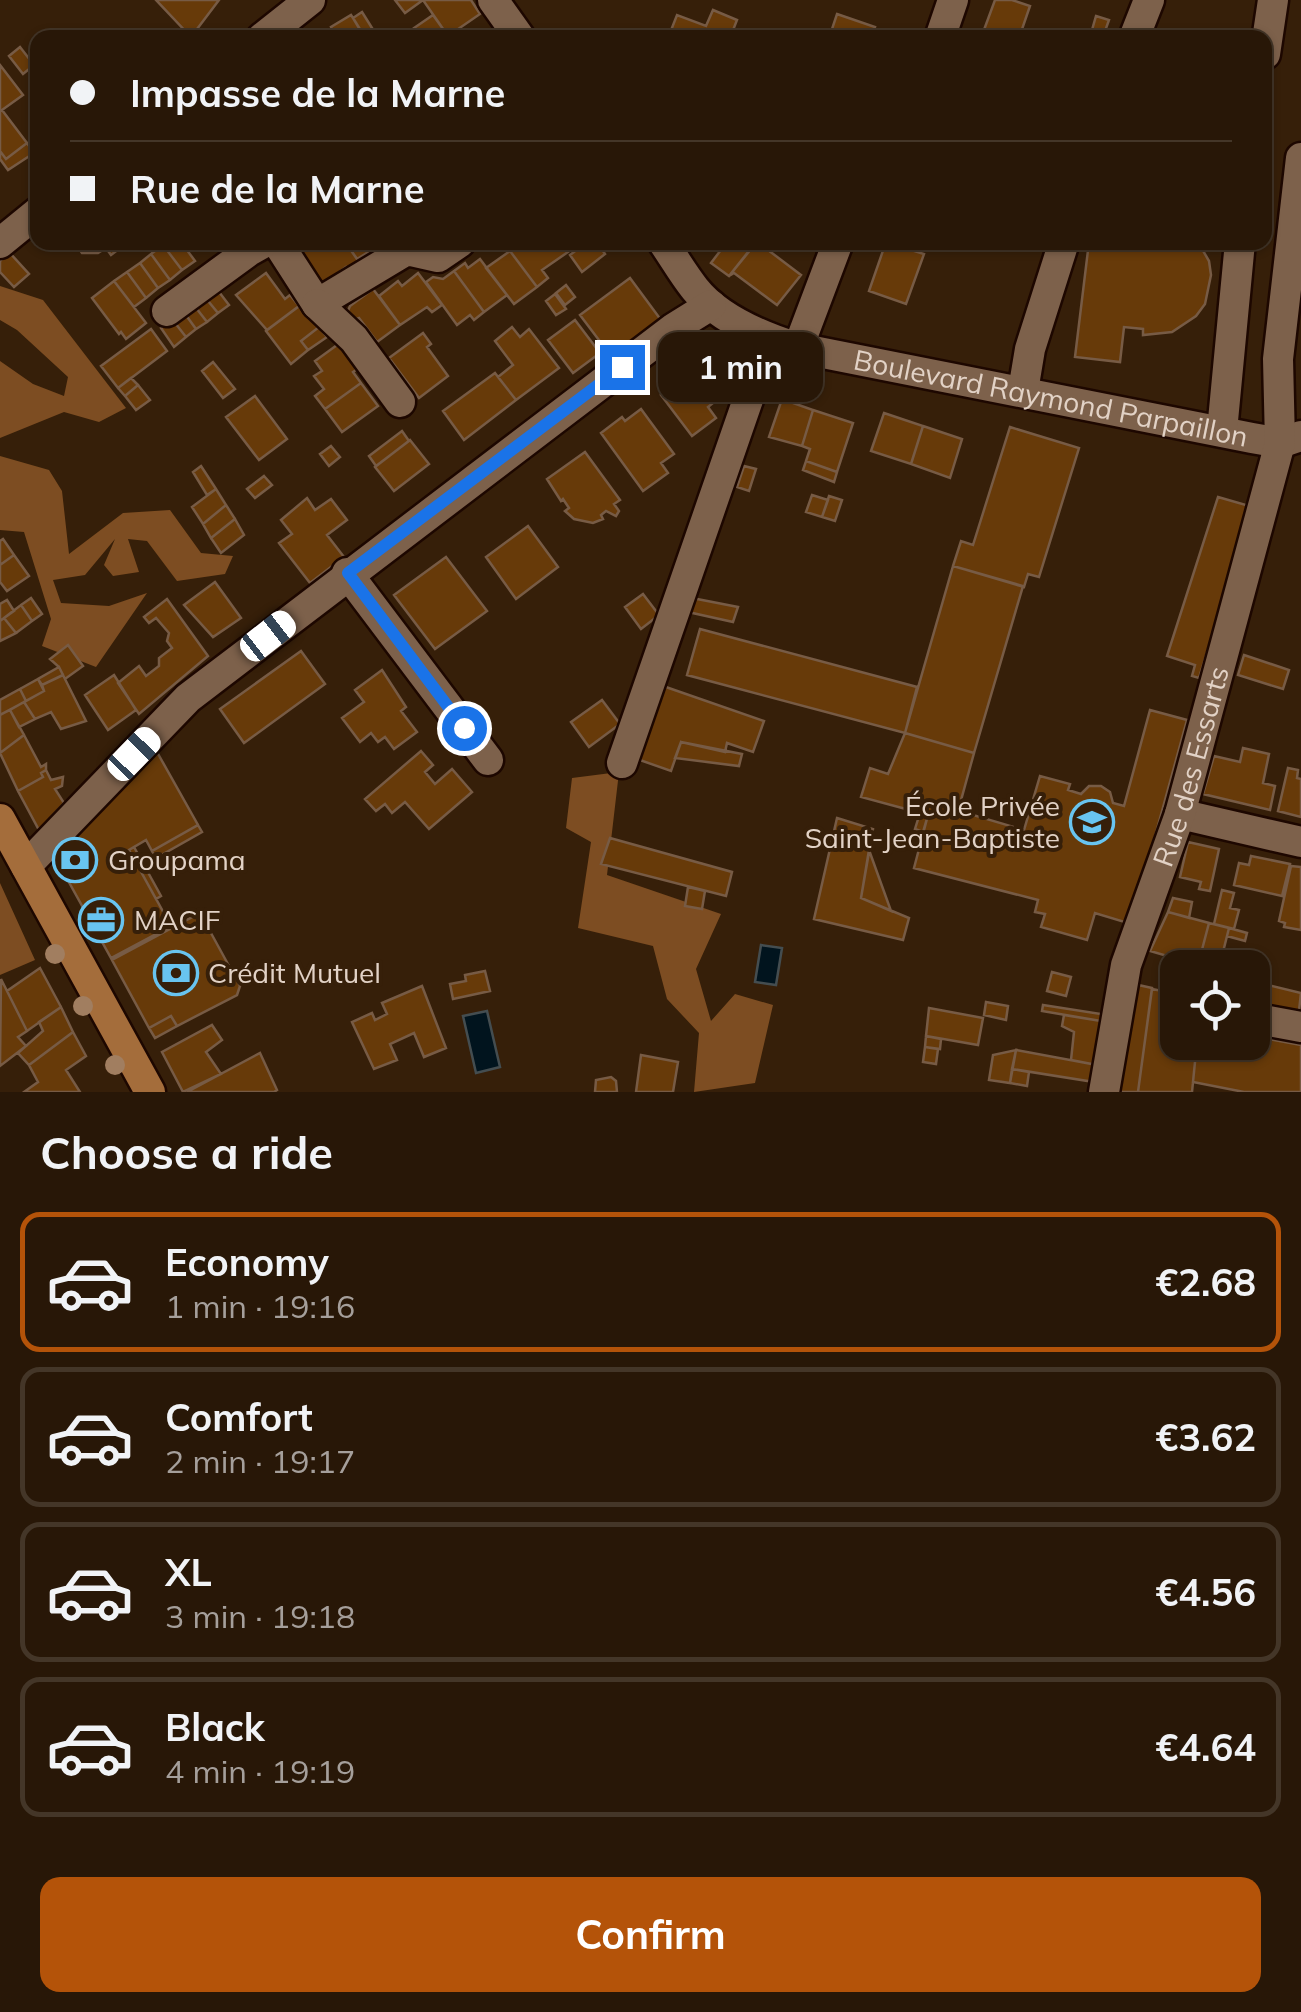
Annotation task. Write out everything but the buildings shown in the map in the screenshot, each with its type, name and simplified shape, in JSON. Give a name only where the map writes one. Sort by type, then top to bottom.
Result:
[{"type":"main road","points":[[0,819],[150,1092]]},
{"type":"street","points":[[272,30],[310,0]]},
{"type":"street","points":[[493,0],[514,30]]},
{"type":"street","points":[[943,30],[953,0]]},
{"type":"street","points":[[1137,30],[1149,0]]},
{"type":"street","points":[[1268,30],[1272,0]]},
{"type":"street","name":"Rue des Essarts","points":[[1104,1092],[1126,965],[1180,814],[1290,439],[1278,360],[1301,158]]},
{"type":"street","points":[[0,243],[30,219]]},
{"type":"street","points":[[167,312],[248,250]]},
{"type":"street","points":[[282,250],[317,304],[354,339],[400,402]]},
{"type":"street","points":[[317,304],[408,250],[438,258],[449,250]]},
{"type":"street","name":"Boulevard Raymond Parpaillon","points":[[668,250],[711,305],[784,343],[1222,430],[1290,439]]},
{"type":"street","points":[[622,763],[784,343],[834,250]]},
{"type":"street","points":[[1023,391],[1030,349],[1061,250]]},
{"type":"street","points":[[1222,430],[1239,250]]},
{"type":"street","points":[[26,866],[188,698],[674,328],[711,305]]},
{"type":"street","points":[[348,573],[488,760]]},
{"type":"street","points":[[1180,814],[1301,842]]},
{"type":"street","points":[[1270,1021],[1301,1027]]},
{"type":"shaded area","points":[[0,286],[43,300],[126,408],[99,422],[64,412],[0,438],[0,361],[33,384],[64,396],[68,377],[17,330],[0,320]]},
{"type":"shaded area","points":[[0,456],[49,470],[62,491],[69,554],[123,513],[170,510],[201,553],[233,556],[225,574],[177,581],[147,541],[128,539],[139,572],[113,576],[104,565],[115,539],[85,575],[53,580],[61,603],[109,606],[147,593],[96,667],[42,646],[51,619],[24,532],[0,530]]},
{"type":"shaded area","points":[[619,772],[607,875],[721,914],[696,969],[711,1021],[735,994],[773,1005],[755,1083],[694,1092],[699,1033],[667,999],[653,946],[578,928],[591,842],[566,828],[572,778]]},
{"type":"shaded area","points":[[0,883],[35,960],[0,975]]},
{"type":"water","points":[[761,945],[782,948],[776,985],[755,982]]},
{"type":"water","points":[[487,1011],[500,1067],[476,1073],[463,1016]]},
{"type":"place","name":"École Privée Saint-Jean-Baptiste","points":[[1092,822]]},
{"type":"place","name":"Groupama","points":[[75,860]]},
{"type":"place","name":"MACIF","points":[[101,920]]},
{"type":"place","name":"Crédit Mutuel","points":[[176,973]]},
{"type":"route","points":[[464,728],[348,573],[622,367]]}]
